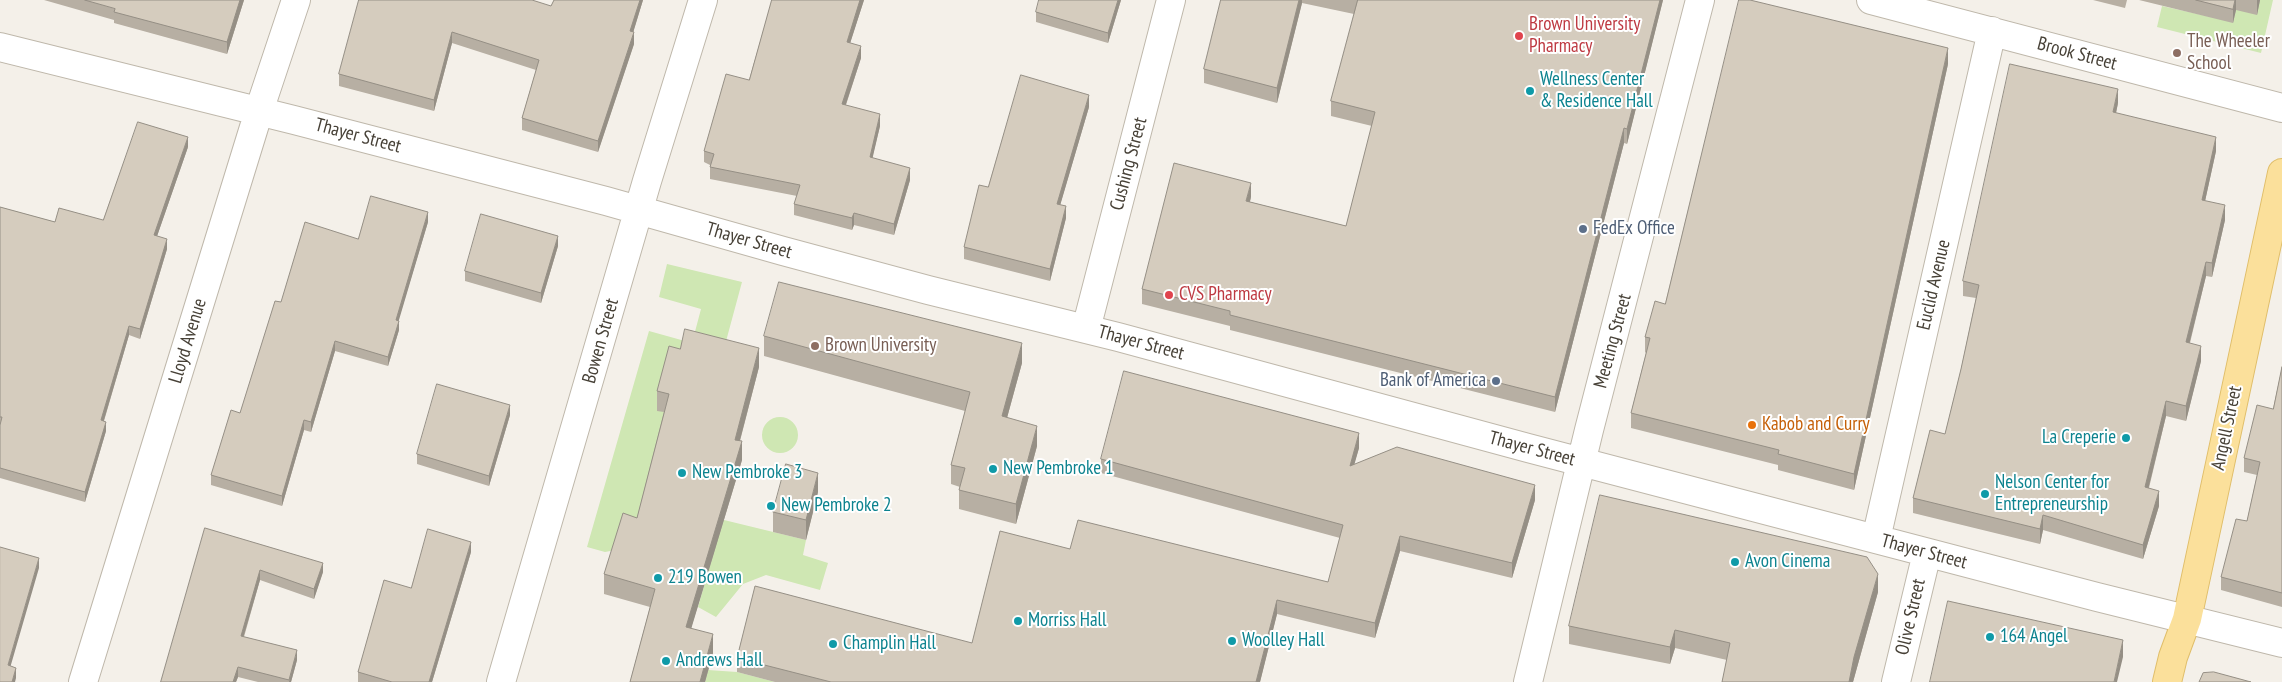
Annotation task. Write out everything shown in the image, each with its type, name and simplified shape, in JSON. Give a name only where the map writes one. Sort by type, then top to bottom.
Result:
[{"type":"main road","name":"Angell Street","points":[[2167,682],[2172,657],[2186,619],[2282,173]]},
{"type":"street","name":"Lloyd Avenue","points":[[83,682],[296,0]]},
{"type":"street","name":"Bowen Street","points":[[501,682],[639,210],[703,0]]},
{"type":"street","name":"Cushing Street","points":[[1086,329],[1171,0]]},
{"type":"street","name":"Meeting Street","points":[[1528,682],[1581,462],[1700,0]]},
{"type":"street","name":"Brook Street","points":[[1871,0],[2282,108]]},
{"type":"street","name":"Euclid Avenue","points":[[1876,539],[1992,31]]},
{"type":"street","name":"Thayer Street","points":[[0,47],[639,210],[928,290],[1086,329],[1927,553],[2282,643]]},
{"type":"street","name":"Olive Street","points":[[1896,682],[1927,553]]},
{"type":"green space","points":[[2260,0],[2273,0],[2261,53],[2157,27],[2162,6],[2233,22],[2236,10]]},
{"type":"green space","points":[[667,264],[742,282],[725,345],[669,414],[697,529],[724,520],[806,540],[803,555],[828,563],[820,590],[766,575],[743,584],[716,617],[698,607],[712,558],[657,542],[605,552],[587,547],[649,331],[692,343],[701,309],[659,297]]},
{"type":"green space","points":[[780,417],[787,418],[793,422],[797,428],[797,442],[793,448],[787,452],[780,453],[773,452],[767,448],[763,442],[762,435],[763,428],[767,422],[773,418]]},
{"type":"green space","points":[[708,670],[737,672],[775,682],[705,682]]},
{"type":"building","points":[[85,0],[240,0],[227,42],[114,12],[115,9]]},
{"type":"building","points":[[359,0],[532,0],[551,6],[554,0],[640,0],[630,31],[634,32],[598,141],[522,118],[539,60],[452,32],[434,100],[339,74]]},
{"type":"building","points":[[772,0],[860,0],[847,42],[861,46],[842,104],[880,114],[870,157],[910,168],[894,224],[854,213],[852,218],[794,204],[800,185],[710,167],[714,154],[704,151],[726,74],[749,80]]},
{"type":"building","points":[[1039,0],[1118,0],[1108,33],[1036,12]]},
{"type":"building","points":[[1221,0],[1299,0],[1277,88],[1204,69]]},
{"type":"building","points":[[1358,0],[1660,0],[1627,129],[1624,128],[1555,397],[1230,315],[1230,311],[1142,289],[1174,163],[1251,183],[1246,201],[1346,226],[1375,112],[1331,101]]},
{"type":"building","points":[[1739,0],[1750,0],[1948,48],[1854,474],[1778,454],[1779,450],[1631,413],[1650,338],[1645,337],[1655,301],[1665,304]]},
{"type":"building","points":[[2196,0],[2235,0],[2233,9]]},
{"type":"building","points":[[2010,64],[2118,89],[2113,112],[2216,137],[2202,200],[2225,205],[2212,263],[2206,262],[2186,342],[2201,346],[2186,406],[2166,401],[2145,487],[2159,491],[2143,545],[2043,515],[2040,529],[1913,498],[1930,430],[1945,434],[1961,369],[1979,285],[1963,281]]},
{"type":"building","points":[[1021,75],[1089,95],[1057,204],[1066,206],[1050,269],[964,247],[979,185],[988,187]]},
{"type":"building","points":[[138,122],[188,137],[154,235],[167,239],[140,329],[129,326],[101,420],[106,422],[85,492],[0,468],[0,425],[2,417],[0,417],[0,207],[55,222],[59,208],[103,220]]},
{"type":"building","points":[[371,196],[428,212],[396,320],[399,321],[388,357],[335,341],[311,422],[304,420],[282,496],[211,475],[231,410],[240,413],[275,301],[281,302],[305,222],[358,239]]},
{"type":"building","points":[[481,214],[558,236],[541,293],[465,271]]},
{"type":"building","points":[[779,282],[1022,343],[1002,416],[1037,426],[1016,504],[959,490],[965,468],[951,465],[970,392],[764,336]]},
{"type":"building","points":[[685,329],[759,348],[735,440],[742,441],[686,627],[713,634],[700,682],[630,682],[655,589],[604,574],[623,513],[637,518],[669,394],[657,391],[669,346],[680,349]]},
{"type":"building","points":[[2282,367],[2282,593],[2221,577],[2236,519],[2247,521],[2260,462],[2244,458],[2257,405],[2273,409]]},
{"type":"building","points":[[1124,371],[1359,433],[1350,466],[1397,447],[1535,485],[1512,563],[1400,536],[1375,623],[1277,600],[1256,682],[831,682],[737,658],[755,586],[972,643],[1000,531],[1070,549],[1078,520],[1328,582],[1343,525],[1101,459]]},
{"type":"building","points":[[437,384],[510,405],[489,476],[417,454]]},
{"type":"building","points":[[786,464],[818,473],[806,520],[773,512]]},
{"type":"building","points":[[1600,495],[1867,557],[1878,574],[1854,657],[1849,682],[1722,682],[1730,643],[1675,630],[1670,647],[1569,626]]},
{"type":"building","points":[[205,528],[323,563],[314,589],[260,570],[241,636],[297,650],[289,680],[238,667],[233,682],[161,682]]},
{"type":"building","points":[[428,529],[471,542],[429,682],[392,682],[358,672],[384,580],[411,588]]},
{"type":"building","points":[[0,547],[39,558],[8,665],[16,668],[12,682],[0,682]]},
{"type":"building","name":"164 Angel","points":[[1948,601],[2123,640],[2114,682],[1930,682]]},
{"type":"building","points":[[2214,672],[2251,682],[2199,682],[2203,673]]},
{"type":"place","name":"Brown University Pharmacy","points":[[1519,36]]},
{"type":"place","name":"The Wheeler School","points":[[2177,53]]},
{"type":"place","name":"Wellness Center & Residence Hall","points":[[1530,91]]},
{"type":"place","name":"FedEx Office","points":[[1583,229]]},
{"type":"place","name":"CVS Pharmacy","points":[[1169,295]]},
{"type":"place","name":"Brown University","points":[[815,346]]},
{"type":"place","name":"Bank of America","points":[[1496,381]]},
{"type":"place","name":"Kabob and Curry","points":[[1752,425]]},
{"type":"place","name":"La Creperie","points":[[2126,438]]},
{"type":"place","name":"New Pembroke 1","points":[[993,469]]},
{"type":"place","name":"New Pembroke 3","points":[[682,473]]},
{"type":"place","name":"Nelson Center for Entrepreneurship","points":[[1985,494]]},
{"type":"place","name":"New Pembroke 2","points":[[771,506]]},
{"type":"place","name":"Avon Cinema","points":[[1735,562]]},
{"type":"place","name":"219 Bowen","points":[[658,578]]},
{"type":"place","name":"Morriss Hall","points":[[1018,621]]},
{"type":"place","name":"164 Angel","points":[[1990,637]]},
{"type":"place","name":"Woolley Hall","points":[[1232,641]]},
{"type":"place","name":"Champlin Hall","points":[[833,644]]},
{"type":"place","name":"Andrews Hall","points":[[666,661]]}]
